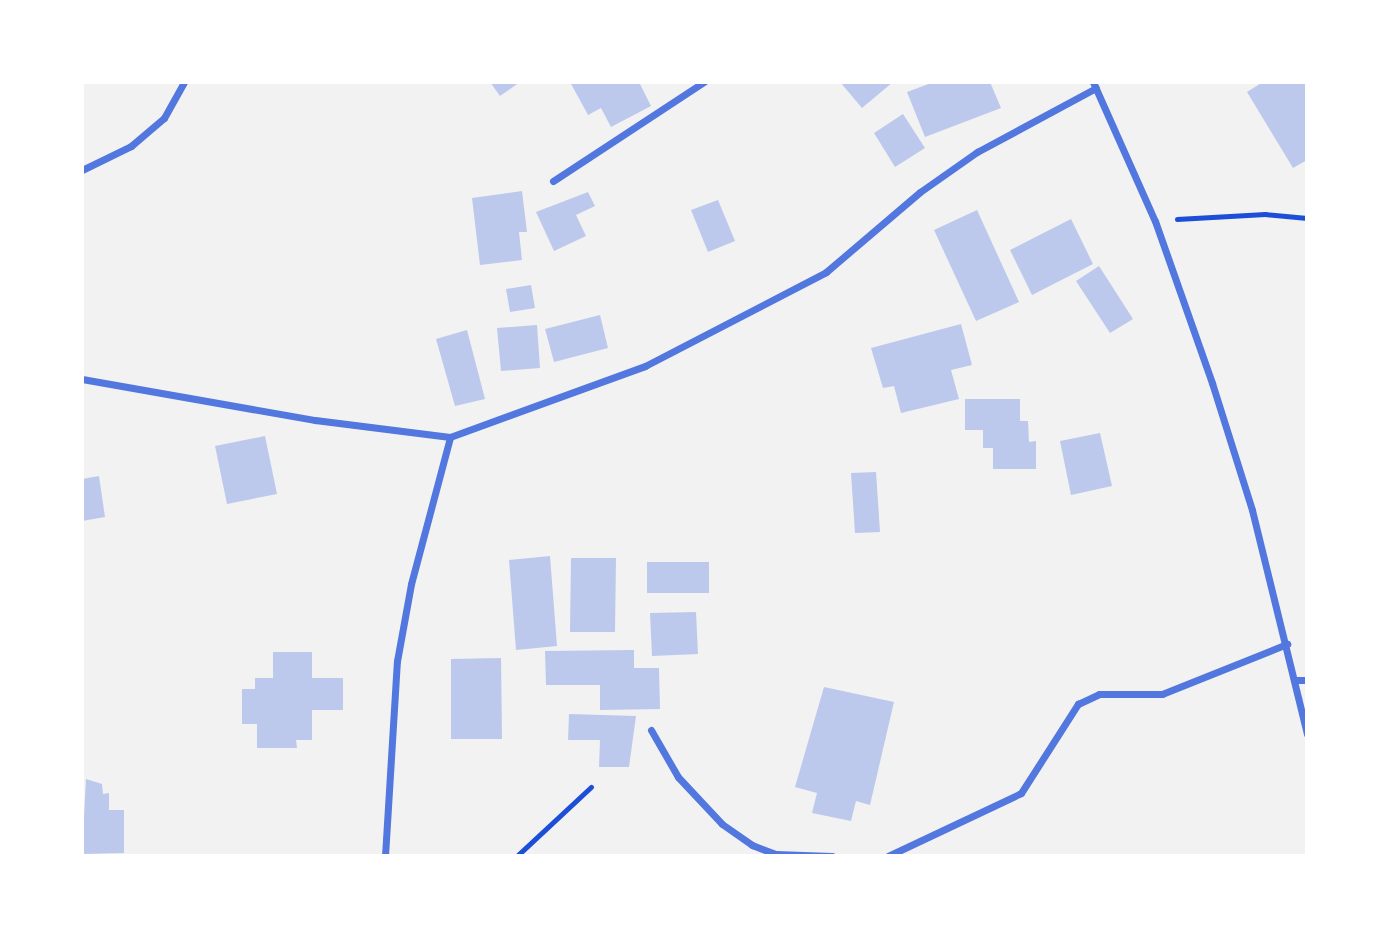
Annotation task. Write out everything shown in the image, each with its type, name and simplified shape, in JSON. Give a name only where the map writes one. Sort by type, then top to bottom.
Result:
[{"type":"street","points":[[82,170],[131,146],[164,118],[184,82]]},
{"type":"street","points":[[553,181],[704,82]]},
{"type":"street","points":[[82,379],[315,420],[450,437],[645,366],[826,272],[920,192],[977,152],[1095,85],[1155,220],[1252,510],[1307,734]]},
{"type":"street","points":[[385,856],[397,661],[411,584],[450,437]]},
{"type":"street","points":[[888,856],[1021,793],[1078,704],[1099,694],[1162,694],[1287,644]]},
{"type":"street","points":[[1294,680],[1307,680]]},
{"type":"street","points":[[650,730],[678,777],[722,824],[752,845],[776,854],[832,856]]},
{"type":"path","points":[[1155,220],[1265,214],[1307,218]]},
{"type":"path","points":[[517,856],[591,787]]},
{"type":"building","points":[[490,82],[520,82],[500,96]]},
{"type":"building","points":[[570,82],[639,82],[651,106],[611,127],[601,108],[588,115]]},
{"type":"building","points":[[840,82],[893,82],[862,108]]},
{"type":"building","points":[[934,82],[990,82],[1001,108],[925,137],[907,92]]},
{"type":"building","points":[[1263,82],[1307,82],[1307,160],[1293,168],[1247,92]]},
{"type":"building","points":[[903,114],[925,148],[895,167],[874,133]]},
{"type":"building","points":[[522,191],[527,232],[519,232],[522,260],[480,265],[472,198]]},
{"type":"building","points":[[588,192],[595,206],[576,215],[586,236],[554,251],[536,212]]},
{"type":"building","points":[[718,200],[735,241],[708,252],[691,210]]},
{"type":"building","points":[[977,210],[1019,302],[976,321],[934,230]]},
{"type":"building","points":[[1071,219],[1093,264],[1032,295],[1010,250]]},
{"type":"building","points":[[1099,266],[1133,319],[1110,333],[1076,281]]},
{"type":"building","points":[[531,285],[535,308],[510,312],[506,289]]},
{"type":"building","points":[[600,315],[608,348],[554,362],[545,329]]},
{"type":"building","points":[[961,324],[972,365],[951,370],[959,399],[901,413],[894,386],[883,388],[871,348]]},
{"type":"building","points":[[537,325],[540,368],[501,371],[497,328]]},
{"type":"building","points":[[467,330],[485,399],[455,406],[436,339]]},
{"type":"building","points":[[965,399],[1020,399],[1020,421],[1028,421],[1029,442],[1036,441],[1036,469],[993,469],[993,448],[983,448],[983,430],[965,430]]},
{"type":"building","points":[[1100,433],[1112,486],[1071,495],[1060,441]]},
{"type":"building","points":[[265,436],[277,494],[227,504],[215,446]]},
{"type":"building","points":[[876,472],[880,532],[855,533],[851,473]]},
{"type":"building","points":[[99,476],[105,517],[82,521],[82,479]]},
{"type":"building","points":[[550,556],[557,646],[516,650],[509,560]]},
{"type":"building","points":[[571,558],[616,558],[615,632],[570,632]]},
{"type":"building","points":[[647,562],[709,562],[709,593],[647,593]]},
{"type":"building","points":[[696,612],[698,654],[652,656],[650,613]]},
{"type":"building","points":[[634,650],[634,668],[659,668],[660,709],[600,710],[600,685],[546,685],[545,651]]},
{"type":"building","points":[[273,652],[312,652],[312,678],[343,678],[343,710],[312,710],[312,740],[296,740],[297,748],[257,748],[257,724],[242,724],[242,689],[255,689],[255,678],[273,678]]},
{"type":"building","points":[[501,658],[502,739],[451,739],[451,659]]},
{"type":"building","points":[[824,687],[894,702],[870,805],[856,801],[851,821],[812,813],[817,793],[795,787]]},
{"type":"building","points":[[569,714],[636,716],[629,767],[599,767],[600,740],[568,740]]},
{"type":"building","points":[[86,779],[102,784],[103,794],[109,793],[109,810],[124,810],[124,853],[82,854]]}]
